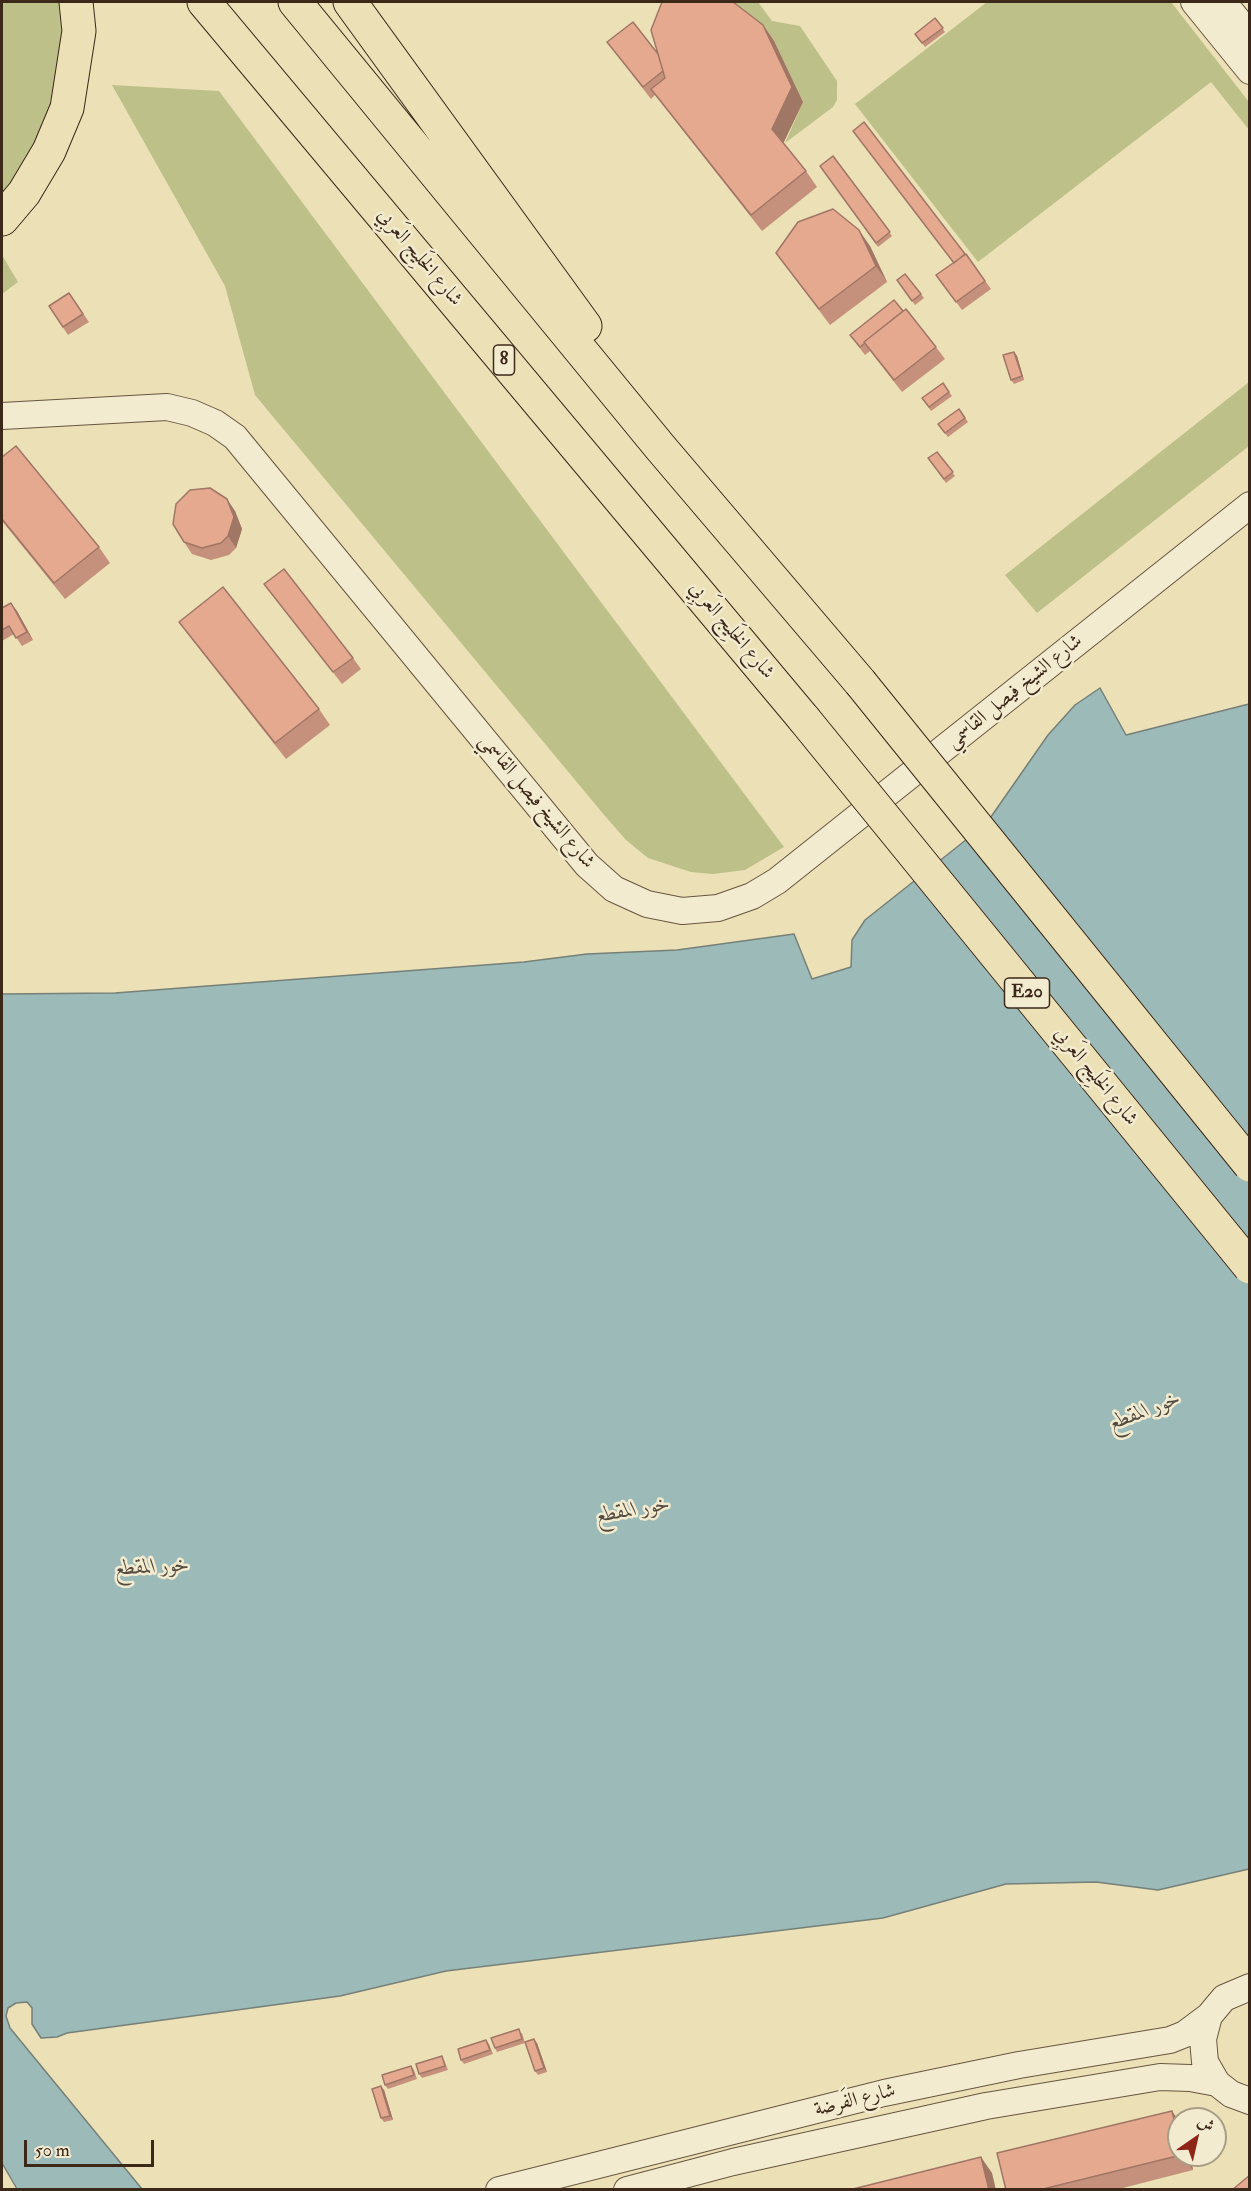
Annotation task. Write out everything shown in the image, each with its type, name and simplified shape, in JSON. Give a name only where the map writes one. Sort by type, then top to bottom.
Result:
[{"type":"highway","points":[[2,219],[24,193],[49,151],[67,108],[79,31],[76,2]]},
{"type":"highway","name":"شارع الخَلِيج العَربِي","points":[[204,2],[804,718],[1250,1267]]},
{"type":"highway","points":[[295,2],[660,447],[860,682],[1250,1165]]},
{"type":"highway","points":[[350,2],[576,311],[660,447]]},
{"type":"street","points":[[1194,2],[1250,71]]},
{"type":"street","points":[[1223,2],[1250,35]]},
{"type":"street","name":"شارع الشيخ فيصل القاسمي","points":[[2,416],[167,407],[192,412],[221,428],[252,456],[587,865],[614,889],[647,904],[682,911],[718,908],[752,896],[777,881],[1250,505]]},
{"type":"street","name":"شارع الفَرضة","points":[[499,2190],[929,2083],[1019,2065],[1170,2040],[1198,2026],[1224,1998],[1250,1986]]},
{"type":"street","points":[[1209,2016],[1203,2039],[1205,2062],[1217,2083],[1231,2094],[1250,2101]]},
{"type":"street","name":"شارع الفَرضة","points":[[627,2190],[733,2162],[986,2106],[1143,2079],[1176,2077],[1217,2083]]},
{"type":"green space","points":[[2,2],[70,2],[66,106],[2,207]]},
{"type":"green space","points":[[724,2],[758,2],[772,21],[800,26],[837,81],[837,100],[833,107],[785,143],[803,102],[774,41]]},
{"type":"green space","points":[[987,2],[1171,2],[1249,102],[1249,130],[1211,82],[978,262],[855,104]]},
{"type":"green space","points":[[112,85],[219,91],[784,847],[745,870],[713,874],[691,872],[648,858],[626,840],[255,395],[225,286]]},
{"type":"green space","points":[[2,255],[18,282],[2,294]]},
{"type":"green space","points":[[1249,382],[1249,446],[1037,613],[1005,575]]},
{"type":"water","name":"خور المقطع","points":[[1100,688],[1126,735],[1249,704],[1249,1869],[1158,1890],[1096,1882],[1006,1884],[883,1918],[446,1971],[340,1996],[67,2033],[57,2037],[41,2038],[32,2024],[32,2008],[27,2002],[16,2003],[8,2008],[6,2016],[10,2028],[142,2189],[17,2189],[2,2163],[2,994],[115,993],[524,962],[587,954],[677,950],[794,934],[812,979],[851,967],[852,940],[865,920],[986,824],[1048,735],[1075,705]]},
{"type":"building","points":[[662,2],[733,2],[763,25],[792,87],[772,129],[806,171],[751,215],[651,89],[665,78],[651,30]]},
{"type":"building","points":[[935,18],[943,28],[922,43],[915,34]]},
{"type":"building","points":[[633,22],[658,54],[663,71],[643,87],[607,42]]},
{"type":"building","points":[[864,122],[965,254],[954,263],[853,131]]},
{"type":"building","points":[[833,156],[890,232],[876,243],[820,166]]},
{"type":"building","points":[[833,209],[859,230],[876,266],[819,309],[776,253],[798,222]]},
{"type":"building","points":[[966,254],[985,281],[956,302],[936,275]]},
{"type":"building","points":[[905,274],[921,294],[912,301],[897,280]]},
{"type":"building","points":[[69,293],[83,314],[63,327],[49,306]]},
{"type":"building","points":[[894,300],[903,311],[860,347],[850,335]]},
{"type":"building","points":[[906,309],[936,347],[894,380],[864,342]]},
{"type":"building","points":[[1014,352],[1022,376],[1011,380],[1003,355]]},
{"type":"building","points":[[943,383],[949,392],[929,407],[922,398]]},
{"type":"building","points":[[959,409],[965,418],[945,433],[938,424]]},
{"type":"building","points":[[16,446],[99,547],[54,583],[2,519],[2,457]]},
{"type":"building","points":[[937,452],[953,472],[944,479],[928,458]]},
{"type":"building","points":[[210,488],[227,499],[234,517],[228,536],[221,543],[202,548],[184,542],[173,524],[176,504],[190,490]]},
{"type":"building","points":[[284,569],[353,658],[333,672],[264,584]]},
{"type":"building","points":[[223,587],[319,709],[275,743],[179,622]]},
{"type":"building","points":[[11,603],[27,632],[16,638],[9,626],[2,630],[2,608]]},
{"type":"building","points":[[519,2029],[522,2039],[495,2048],[491,2038]]},
{"type":"building","points":[[534,2039],[544,2068],[535,2071],[525,2042]]},
{"type":"building","points":[[486,2040],[490,2050],[461,2060],[458,2049]]},
{"type":"building","points":[[442,2056],[445,2066],[419,2074],[416,2064]]},
{"type":"building","points":[[411,2066],[414,2075],[385,2085],[382,2075]]},
{"type":"building","points":[[381,2086],[390,2116],[381,2118],[372,2089]]},
{"type":"building","points":[[1167,2112],[1167,2158],[1039,2190],[1006,2190],[997,2153]]},
{"type":"building","points":[[981,2157],[989,2190],[849,2190]]},
{"type":"building","points":[[1250,2175],[1250,2190],[1232,2190]]}]
